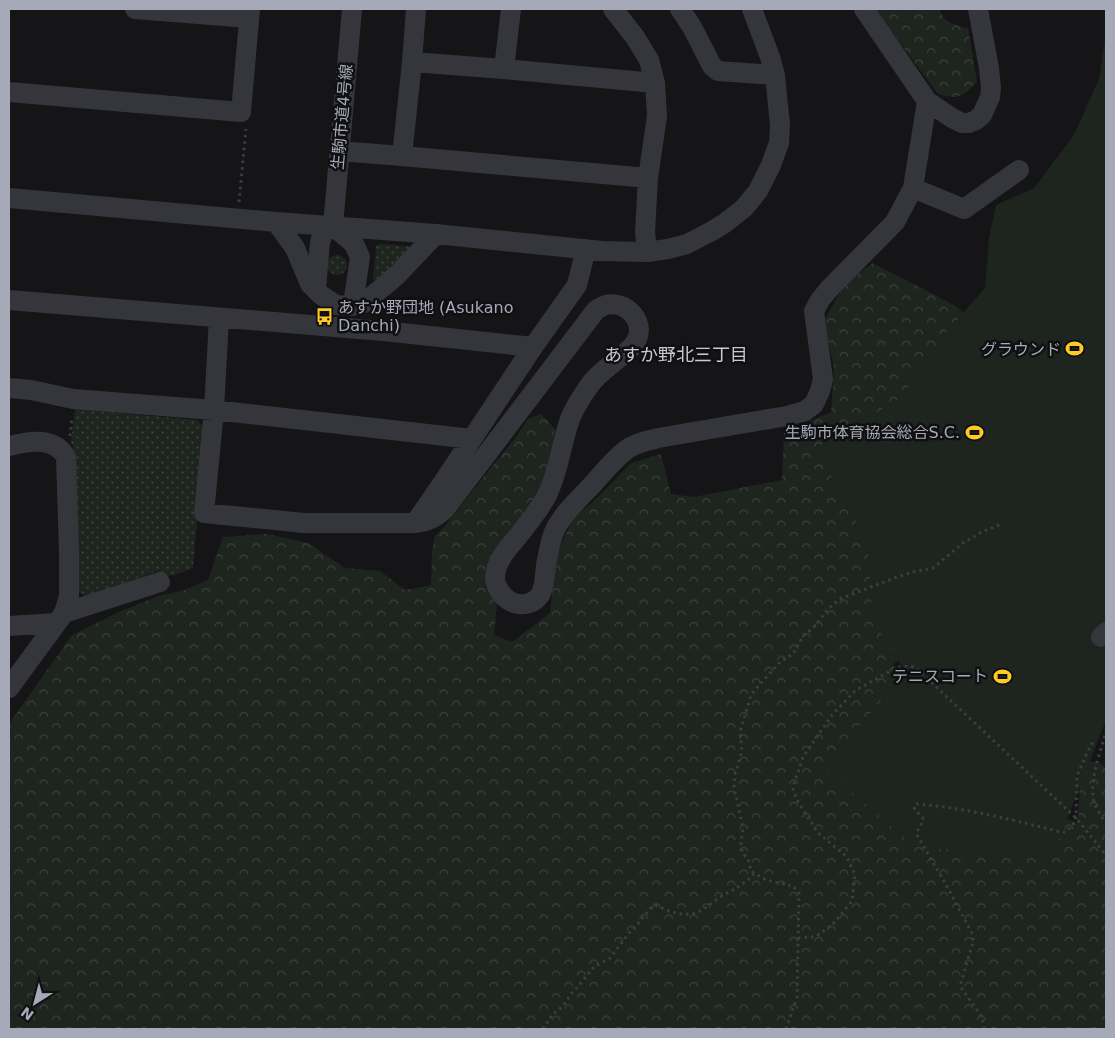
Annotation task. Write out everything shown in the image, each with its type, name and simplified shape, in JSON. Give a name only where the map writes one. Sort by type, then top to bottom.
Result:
[{"type":"street","points":[[9,92],[241,112],[249,13],[135,9]]},
{"type":"street","name":"生駒市道4号線","points":[[332,226],[352,9]]},
{"type":"street","points":[[402,156],[416,9]]},
{"type":"street","points":[[504,69],[511,9]]},
{"type":"street","points":[[613,9],[635,37],[649,60],[655,83],[657,116],[648,178],[645,232],[647,252]]},
{"type":"street","points":[[680,9],[712,66],[718,71],[775,75]]},
{"type":"street","points":[[9,198],[436,234],[602,251],[647,252],[668,249],[687,244],[712,231],[744,208],[758,191],[771,166],[779,143],[780,126],[775,75],[752,9]]},
{"type":"street","points":[[864,9],[927,101],[962,123],[969,123],[982,115],[990,97],[989,68],[978,9]]},
{"type":"street","points":[[412,62],[655,83]]},
{"type":"street","points":[[219,318],[214,410],[204,513],[304,524],[415,523],[425,522],[446,510],[596,310],[607,304],[629,309],[636,318],[640,329],[637,340],[590,385],[574,410],[569,420],[554,480],[547,496],[502,556],[498,565],[495,577],[496,586],[501,594],[509,601],[518,604],[528,604],[536,600],[542,592],[546,563],[554,532],[563,517],[627,449],[638,443],[658,438],[787,416],[805,410],[814,404],[823,379],[814,311],[824,294],[895,222],[914,188],[927,101]]},
{"type":"street","points":[[339,151],[648,178]]},
{"type":"street","points":[[914,188],[964,209],[1020,170]]},
{"type":"street","points":[[276,222],[295,248],[310,284],[321,295],[336,305],[348,306],[364,303],[397,276],[436,234]]},
{"type":"street","points":[[316,290],[320,242],[323,233],[332,226]]},
{"type":"street","points":[[332,226],[354,244],[360,257],[354,298],[348,306]]},
{"type":"street","points":[[415,523],[577,285],[586,249]]},
{"type":"street","points":[[9,300],[383,331],[534,347]]},
{"type":"street","points":[[9,388],[31,390],[73,399],[214,410],[472,439]]},
{"type":"street","points":[[9,446],[24,442],[43,441],[62,450],[66,457],[69,553],[69,596],[60,618],[9,688]]},
{"type":"street","points":[[9,626],[60,618],[160,582]]},
{"type":"path","points":[[238,203],[247,124],[241,112]]},
{"type":"path","points":[[62,450],[69,444],[73,399]]},
{"type":"path","points":[[786,1029],[798,998],[799,893],[793,886],[766,880],[751,872],[748,859],[742,852],[743,828],[734,787],[735,774],[742,751],[740,732],[752,695],[780,662],[793,654],[803,636],[840,599],[897,577],[933,568],[963,543],[1001,524]]},
{"type":"path","points":[[798,938],[812,937],[820,934],[833,924],[852,901],[855,875],[846,857],[818,833],[796,800],[793,789],[794,784],[804,757],[832,715],[856,690],[898,667],[910,666],[916,668],[1076,818],[1106,856]]},
{"type":"path","points":[[1103,819],[1095,804],[1093,790],[1106,732]]},
{"type":"path","points":[[984,1029],[982,1017],[962,989],[961,983],[973,942],[973,935],[917,835],[923,818],[915,810],[914,806],[917,804],[933,805],[983,813],[1066,832],[1076,821],[1077,776],[1094,740]]},
{"type":"path","points":[[543,1029],[552,1015],[564,1006],[571,994],[594,967],[616,953],[622,942],[655,905],[678,914],[697,912],[748,882],[754,874]]},
{"type":"green space","points":[[875,9],[940,9],[947,20],[968,28],[977,82],[960,96],[951,97],[938,94]]},
{"type":"green space","name":"生駒市体育協会総合S.C.","points":[[1106,33],[1106,720],[1051,860],[915,846],[823,768],[906,672],[873,621],[867,541],[816,448],[899,399],[948,330],[985,288],[989,238],[996,205],[1034,188],[1074,135],[1099,79]]},
{"type":"green space","points":[[376,245],[408,246],[411,249],[375,281],[373,279]]},
{"type":"green space","points":[[337,255],[344,258],[347,265],[344,272],[337,275],[330,272],[327,265],[330,258]]},
{"type":"green space","points":[[873,263],[954,305],[1013,352],[918,639],[893,665],[1044,809],[1078,823],[1080,777],[1088,761],[1098,762],[1106,768],[1106,1029],[9,1029],[9,724],[72,635],[119,612],[161,595],[182,591],[208,580],[223,537],[267,534],[308,543],[345,568],[380,571],[405,590],[431,585],[432,552],[435,536],[516,437],[528,419],[541,414],[555,429],[552,453],[538,494],[497,550],[485,570],[497,604],[494,635],[512,642],[550,613],[556,557],[573,518],[594,501],[631,463],[661,454],[671,494],[694,497],[782,480],[784,433],[831,412],[834,368],[824,321],[843,287]]},
{"type":"green space","points":[[75,409],[197,420],[205,429],[193,568],[174,575],[160,577],[157,571],[87,597],[76,590],[78,558],[73,445],[71,444]]},
{"type":"place","name":"あすか野団地 (Asukano Danchi)","points":[[324,316]]},
{"type":"place","name":"グラウンド","points":[[1075,349]]},
{"type":"place","name":"生駒市体育協会総合S.C.","points":[[974,432]]},
{"type":"place","name":"テニスコート","points":[[1002,676]]},
{"type":"district","name":"あすか野北三丁目","points":[[676,354]]}]
